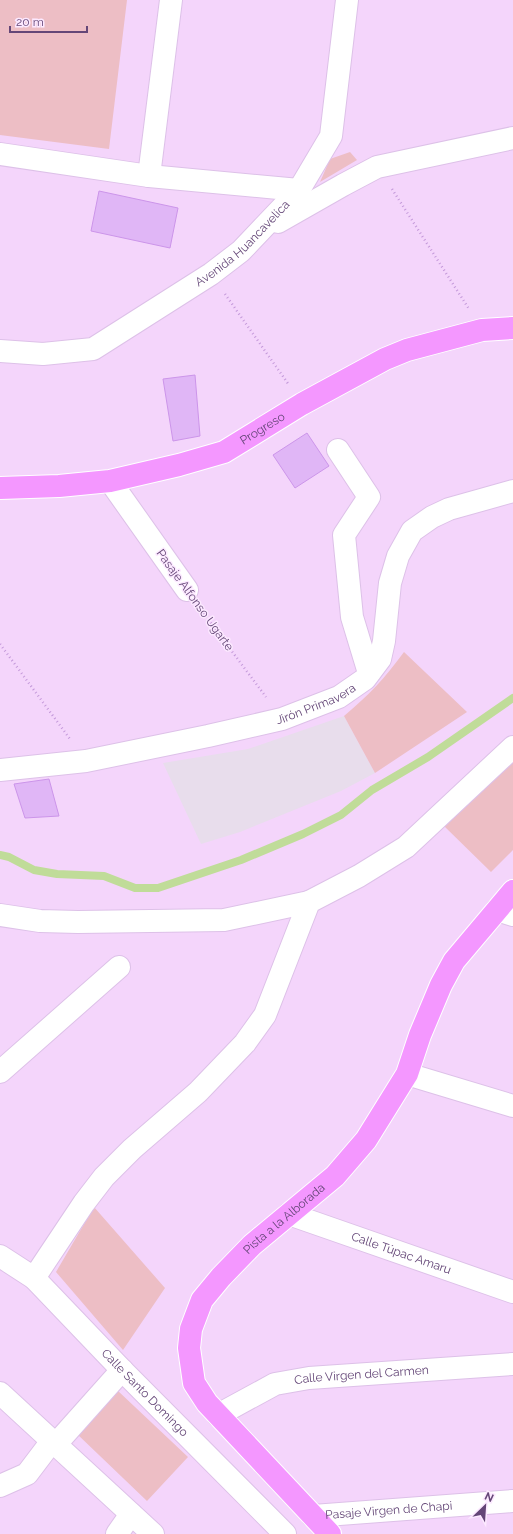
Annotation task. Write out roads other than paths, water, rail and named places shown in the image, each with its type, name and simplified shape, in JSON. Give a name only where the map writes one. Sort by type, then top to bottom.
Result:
[{"type":"main road","name":"Progreso","points":[[0,488],[59,486],[110,481],[179,465],[224,452],[302,404],[392,356],[432,343],[482,330],[513,328]]},
{"type":"main road","name":"Pista a la Alborada","points":[[330,1534],[207,1403],[194,1383],[189,1348],[191,1329],[202,1300],[221,1276],[252,1245],[336,1176],[366,1140],[407,1074],[420,1035],[450,967],[454,961],[505,913],[513,891]]},
{"type":"street","points":[[149,176],[171,0]]},
{"type":"street","name":"Avenida Huancavelica","points":[[0,351],[43,354],[93,349],[211,274],[241,250],[299,190],[330,136],[347,0]]},
{"type":"street","points":[[254,235],[378,167],[513,138]]},
{"type":"street","points":[[0,154],[149,176],[299,190]]},
{"type":"street","points":[[338,450],[369,497],[344,535],[352,617],[369,673]]},
{"type":"street","name":"Pasaje Alfonso Ugarte","points":[[110,481],[187,590]]},
{"type":"street","name":"Jirón Primavera","points":[[0,770],[86,761],[282,719],[339,697],[365,679],[380,659],[384,641],[390,583],[398,556],[412,531],[432,516],[449,509],[513,491]]},
{"type":"street","points":[[0,915],[40,921],[78,922],[224,920],[310,902],[359,876],[406,847],[513,747]]},
{"type":"street","points":[[34,1278],[84,1202],[104,1177],[132,1149],[198,1092],[249,1037],[265,1015],[310,902]]},
{"type":"street","points":[[0,1072],[119,967]]},
{"type":"street","points":[[407,1074],[513,1106]]},
{"type":"street","name":"Calle Túpac Amaru","points":[[289,1214],[513,1292]]},
{"type":"street","name":"Calle Santo Domingo","points":[[0,1256],[34,1278],[122,1370],[286,1534]]},
{"type":"street","name":"Calle Virgen del Carmen","points":[[218,1415],[275,1384],[309,1378],[513,1364]]},
{"type":"street","points":[[0,1486],[27,1474],[122,1370]]},
{"type":"street","points":[[0,1393],[153,1534]]},
{"type":"street","name":"Pasaje Virgen de Chapi","points":[[313,1516],[513,1501]]},
{"type":"street","points":[[117,1534],[131,1514]]},
{"type":"waterway","points":[[0,855],[9,857],[34,870],[57,874],[104,876],[135,888],[158,888],[241,860],[303,834],[341,815],[372,790],[428,757],[513,698]]}]
